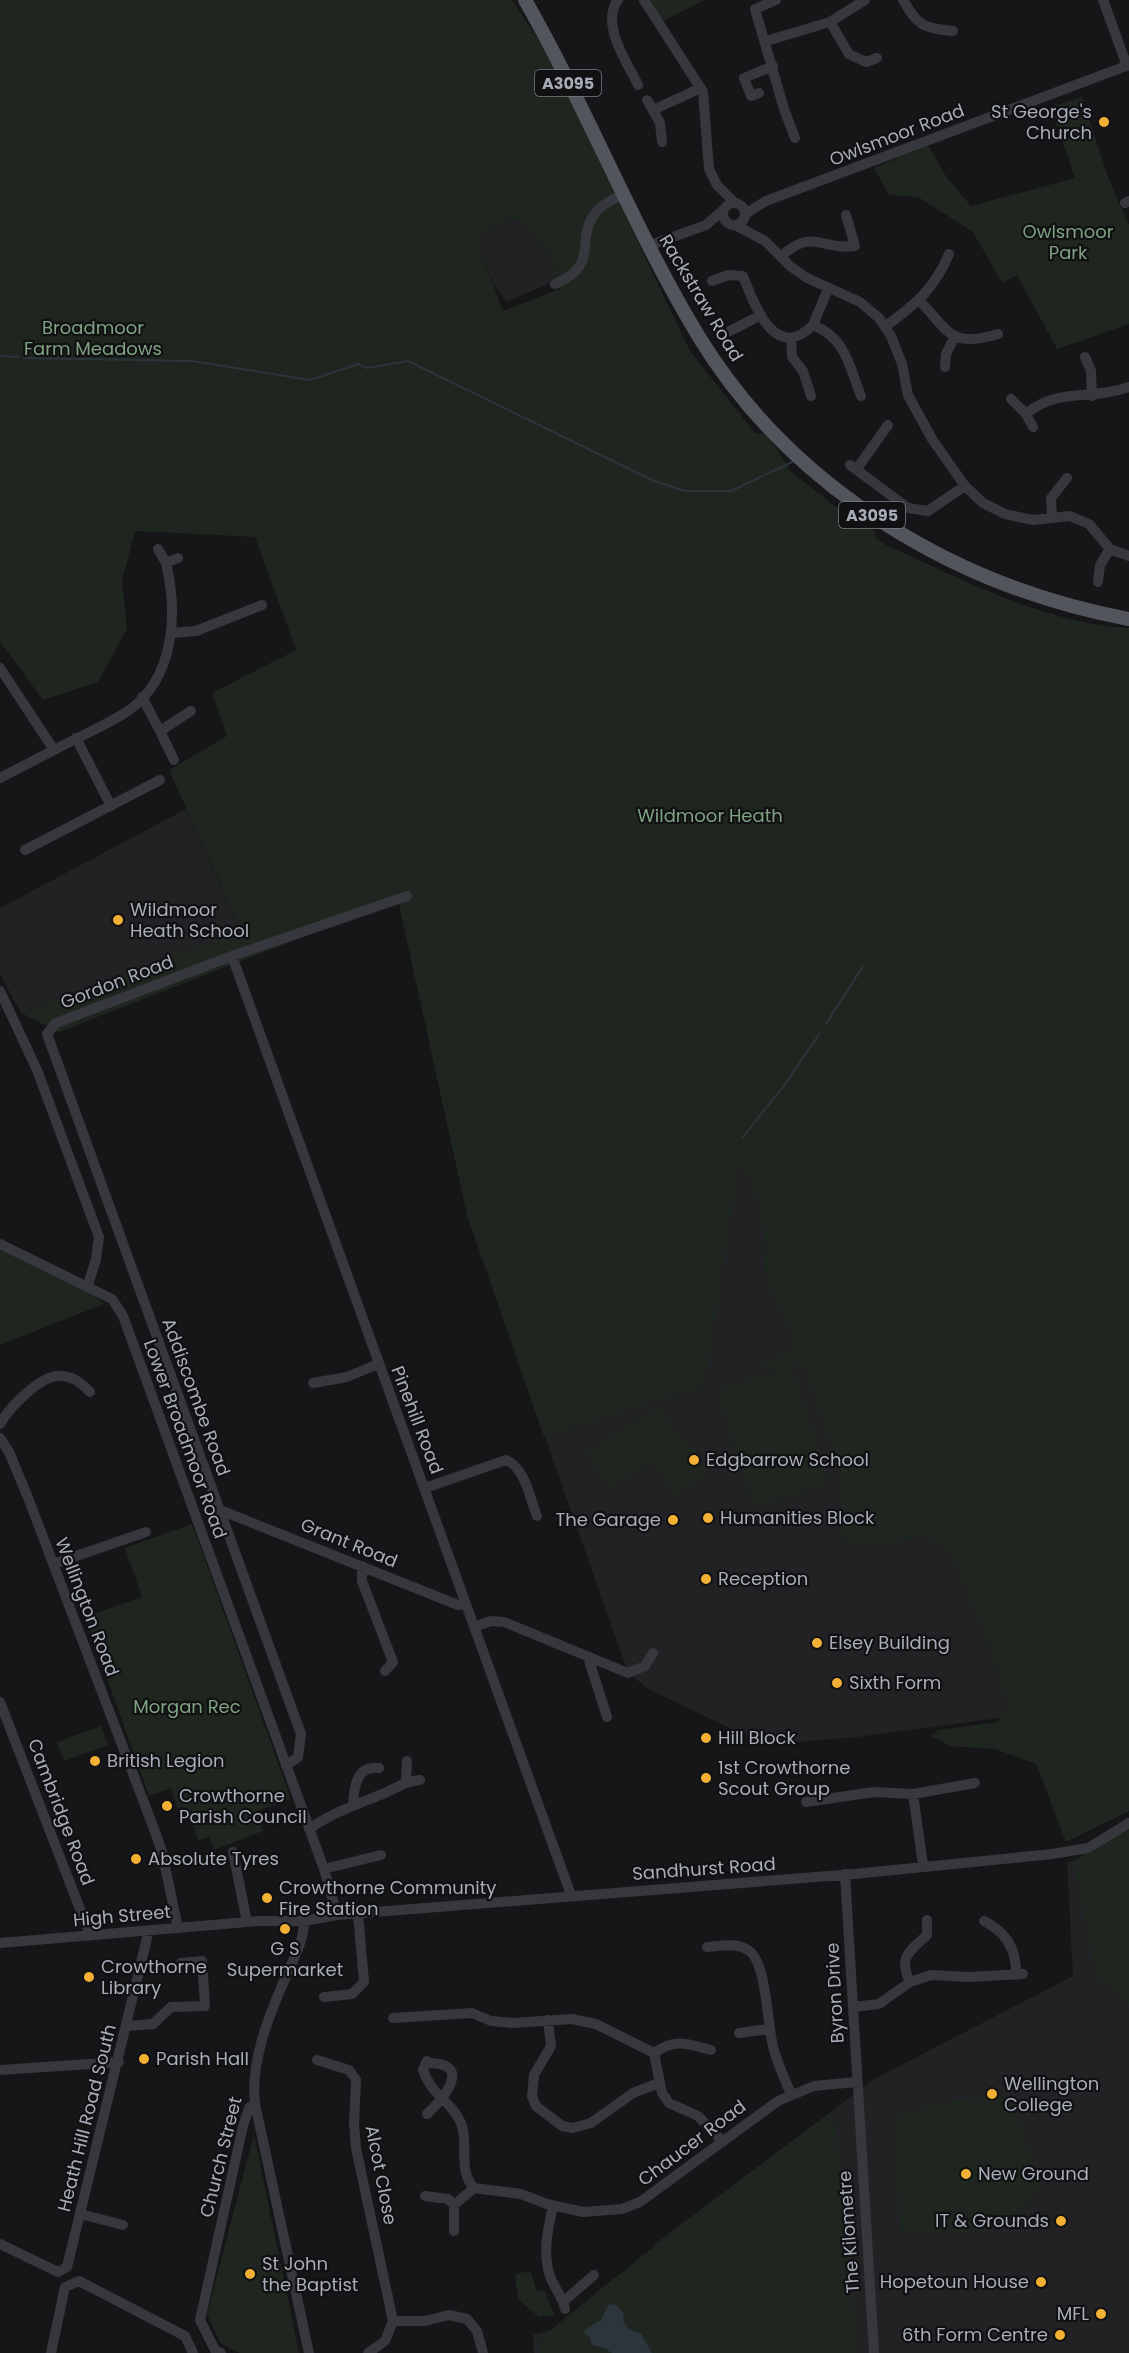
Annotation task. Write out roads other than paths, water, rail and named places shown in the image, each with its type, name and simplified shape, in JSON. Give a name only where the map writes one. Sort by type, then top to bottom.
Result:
[{"type":"main road","name":"Rackstraw Road","points":[[525,0],[648,246],[700,338],[732,384],[795,453],[843,494],[910,540],[974,573],[1046,599],[1129,619]]},
{"type":"street","points":[[618,0],[612,11],[612,24],[638,84]]},
{"type":"street","points":[[645,0],[701,88],[706,102],[706,155],[717,186],[725,221],[754,234],[781,255],[790,266],[828,289],[860,302],[886,326],[902,364],[908,395],[932,439],[965,486],[983,503],[1005,514],[1033,520],[1071,516],[1089,524],[1110,549],[1129,556]]},
{"type":"street","points":[[776,0],[755,9],[784,109],[795,138]]},
{"type":"street","points":[[766,41],[830,22],[865,0]]},
{"type":"street","points":[[903,0],[914,19],[926,28],[953,31]]},
{"type":"street","points":[[1103,0],[1128,66]]},
{"type":"street","points":[[830,22],[849,54],[866,62],[877,58]]},
{"type":"street","points":[[759,93],[751,96],[744,78],[773,66]]},
{"type":"street","name":"Owlsmoor Road","points":[[745,215],[759,205],[778,197],[1128,66]]},
{"type":"street","points":[[654,110],[701,88]]},
{"type":"street","points":[[647,100],[660,123],[662,142]]},
{"type":"street","points":[[717,186],[736,203],[754,234]]},
{"type":"street","points":[[555,284],[568,278],[580,267],[587,230],[599,208],[622,195]]},
{"type":"street","name":"Owlsmoor Road","points":[[736,203],[778,197]]},
{"type":"street","points":[[706,225],[723,210],[736,203]]},
{"type":"street","points":[[648,246],[706,225],[733,225],[741,222],[745,215]]},
{"type":"street","points":[[781,255],[796,243],[811,239],[838,248],[855,246],[846,215]]},
{"type":"street","points":[[886,326],[921,301],[940,276],[949,254]]},
{"type":"street","points":[[712,281],[728,274],[743,276],[761,315],[776,334],[791,339],[803,335],[813,325],[828,289]]},
{"type":"street","points":[[921,301],[954,338],[973,341],[998,334]]},
{"type":"street","points":[[730,331],[761,315]]},
{"type":"street","points":[[813,325],[830,332],[842,345],[861,396]]},
{"type":"street","points":[[945,367],[946,354],[954,338]]},
{"type":"street","points":[[791,339],[792,357],[803,371],[811,396]]},
{"type":"street","points":[[1085,357],[1091,371],[1092,396]]},
{"type":"street","points":[[1026,414],[1040,402],[1055,397],[1111,394],[1129,387]]},
{"type":"street","points":[[1011,399],[1026,414],[1033,427]]},
{"type":"street","points":[[888,425],[853,467],[908,508],[928,511],[965,486]]},
{"type":"street","points":[[1052,518],[1051,498],[1067,478]]},
{"type":"street","points":[[0,778],[130,710],[153,682],[166,657],[172,633],[174,610],[166,563],[158,549]]},
{"type":"street","points":[[1098,582],[1100,566],[1110,549]]},
{"type":"street","points":[[166,563],[178,558]]},
{"type":"street","points":[[172,633],[196,632],[262,605]]},
{"type":"street","points":[[0,668],[54,750]]},
{"type":"street","points":[[142,697],[174,760]]},
{"type":"street","points":[[160,732],[191,711]]},
{"type":"street","points":[[76,738],[111,806]]},
{"type":"street","points":[[25,850],[160,780]]},
{"type":"street","name":"Gordon Road","points":[[48,1034],[56,1023],[232,956],[407,896]]},
{"type":"street","name":"Pinehill Road","points":[[232,956],[571,1895]]},
{"type":"street","points":[[0,991],[37,1070],[99,1237],[96,1260],[88,1285]]},
{"type":"street","name":"Addiscombe Road","points":[[48,1034],[301,1734],[298,1757],[286,1766]]},
{"type":"street","name":"Lower Broadmoor Road","points":[[0,1244],[88,1285],[112,1299],[123,1316],[324,1869],[337,1915]]},
{"type":"street","points":[[313,1383],[347,1377],[378,1364]]},
{"type":"street","points":[[0,1424],[8,1410],[37,1385],[60,1375],[78,1380],[90,1392]]},
{"type":"street","name":"Wellington Road","points":[[0,1438],[9,1452],[53,1564],[162,1852],[178,1928]]},
{"type":"street","points":[[425,1488],[506,1460],[514,1463],[519,1470],[537,1516]]},
{"type":"street","name":"Grant Road","points":[[220,1510],[459,1605],[466,1604]]},
{"type":"street","points":[[53,1564],[146,1532]]},
{"type":"street","points":[[362,1566],[362,1581],[393,1662],[385,1671]]},
{"type":"street","points":[[474,1627],[491,1621],[504,1622],[628,1673],[645,1666],[653,1653]]},
{"type":"street","points":[[588,1656],[607,1717]]},
{"type":"street","name":"Cambridge Road","points":[[0,1702],[90,1935]]},
{"type":"street","points":[[406,1781],[407,1761]]},
{"type":"street","points":[[353,1805],[354,1784],[358,1776],[374,1767],[379,1768]]},
{"type":"street","points":[[309,1828],[331,1814],[387,1792],[406,1781],[420,1780]]},
{"type":"street","points":[[806,1802],[874,1792],[913,1794],[975,1783]]},
{"type":"street","points":[[913,1794],[923,1865]]},
{"type":"street","name":"Sandhurst Road","points":[[304,1921],[337,1915],[845,1874],[1080,1850],[1104,1839],[1129,1823]]},
{"type":"street","points":[[233,1852],[247,1922]]},
{"type":"street","points":[[324,1869],[381,1855]]},
{"type":"street","name":"Byron Drive","points":[[845,1874],[858,2109]]},
{"type":"street","points":[[324,1997],[352,1994],[370,1982],[358,1914]]},
{"type":"street","name":"High Street","points":[[0,1943],[247,1922],[289,1919],[304,1921]]},
{"type":"street","points":[[910,1982],[903,1968],[905,1957],[927,1935],[927,1920]]},
{"type":"street","name":"Church Street","points":[[221,2353],[215,2350],[200,2320],[243,2126],[249,2108],[255,2104],[254,2085],[260,2051],[276,1999],[299,1945],[304,1921]]},
{"type":"street","points":[[853,2007],[879,2004],[910,1982],[931,1975],[1020,1975],[1017,1959],[1005,1936],[999,1928],[984,1921]]},
{"type":"street","name":"Heath Hill Road South","points":[[0,2244],[58,2272],[64,2271],[67,2267],[128,2026],[149,1930]]},
{"type":"street","points":[[707,1947],[735,1945],[749,1950],[755,1956],[760,1972],[769,2029],[791,2094]]},
{"type":"street","points":[[128,2026],[153,2025],[163,2012],[171,2007],[205,2006],[202,1961],[181,1963]]},
{"type":"street","points":[[393,2018],[472,2013],[491,2021],[572,2019],[596,2024],[654,2053],[658,2063],[659,2083],[669,2103],[698,2116],[723,2142]]},
{"type":"street","points":[[548,2020],[551,2046],[534,2075],[532,2088],[534,2103],[562,2126],[573,2128],[591,2123],[633,2093],[659,2083]]},
{"type":"street","points":[[740,2033],[769,2029]]},
{"type":"street","points":[[654,2053],[666,2045],[679,2043],[711,2050]]},
{"type":"street","name":"Alcot Close","points":[[317,2060],[349,2070],[356,2080],[354,2124],[356,2148],[393,2321]]},
{"type":"street","points":[[0,2070],[119,2062]]},
{"type":"street","points":[[428,2114],[442,2101],[452,2087],[453,2078],[447,2067],[437,2063],[422,2066],[431,2089],[442,2101],[459,2119],[464,2136],[465,2171],[474,2188],[454,2205]]},
{"type":"street","name":"Chaucer Road","points":[[474,2188],[521,2194],[553,2206],[583,2212],[622,2209],[653,2194],[761,2112],[791,2094],[814,2086],[856,2082]]},
{"type":"street","points":[[255,2104],[309,2353]]},
{"type":"street","name":"The Kilometre","points":[[858,2109],[874,2353]]},
{"type":"street","points":[[425,2196],[448,2199],[454,2205],[454,2230]]},
{"type":"street","points":[[553,2206],[546,2253],[549,2273],[564,2305],[594,2275]]},
{"type":"street","points":[[80,2214],[123,2225]]},
{"type":"street","points":[[51,2353],[65,2287],[79,2281],[185,2336],[193,2353]]},
{"type":"street","points":[[368,2353],[385,2341],[393,2321],[425,2321],[449,2315],[467,2319],[477,2331],[483,2353]]},
{"type":"waterway","points":[[0,356],[18,357]]},
{"type":"waterway","points":[[24,358],[192,361],[310,380],[358,364],[367,368],[408,361],[654,481],[685,491],[731,491],[794,461]]},
{"type":"waterway","points":[[826,1024],[863,966]]},
{"type":"waterway","points":[[743,1137],[786,1083],[820,1033]]},
{"type":"place","name":"St George's Church","points":[[1104,122]]},
{"type":"place","name":"Wildmoor Heath School","points":[[118,920]]},
{"type":"place","name":"Edgbarrow School","points":[[694,1460]]},
{"type":"place","name":"Humanities Block","points":[[708,1518]]},
{"type":"place","name":"The Garage","points":[[673,1520]]},
{"type":"place","name":"Reception","points":[[706,1579]]},
{"type":"place","name":"Elsey Building","points":[[817,1643]]},
{"type":"place","name":"Sixth Form","points":[[837,1683]]},
{"type":"place","name":"Hill Block","points":[[706,1738]]},
{"type":"place","name":"British Legion","points":[[95,1761]]},
{"type":"place","name":"1st Crowthorne Scout Group","points":[[706,1778]]},
{"type":"place","name":"Crowthorne Parish Council","points":[[167,1806]]},
{"type":"place","name":"Absolute Tyres","points":[[136,1859]]},
{"type":"place","name":"Crowthorne Community Fire Station","points":[[267,1898]]},
{"type":"place","name":"G S Supermarket","points":[[285,1929]]},
{"type":"place","name":"Crowthorne Library","points":[[89,1977]]},
{"type":"place","name":"Parish Hall","points":[[144,2059]]},
{"type":"place","name":"Wellington College","points":[[992,2094]]},
{"type":"place","name":"New Ground","points":[[966,2174]]},
{"type":"place","name":"IT & Grounds","points":[[1061,2221]]},
{"type":"place","name":"St John the Baptist","points":[[250,2274]]},
{"type":"place","name":"Hopetoun House","points":[[1041,2282]]},
{"type":"place","name":"MFL","points":[[1101,2314]]},
{"type":"place","name":"6th Form Centre","points":[[1060,2335]]},
{"type":"park label","name":"Owlsmoor Park","points":[[1068,242]]},
{"type":"park label","name":"Broadmoor Farm Meadows","points":[[93,338]]},
{"type":"park label","name":"Wildmoor Heath","points":[[710,816]]},
{"type":"park label","name":"Morgan Rec","points":[[187,1707]]}]
